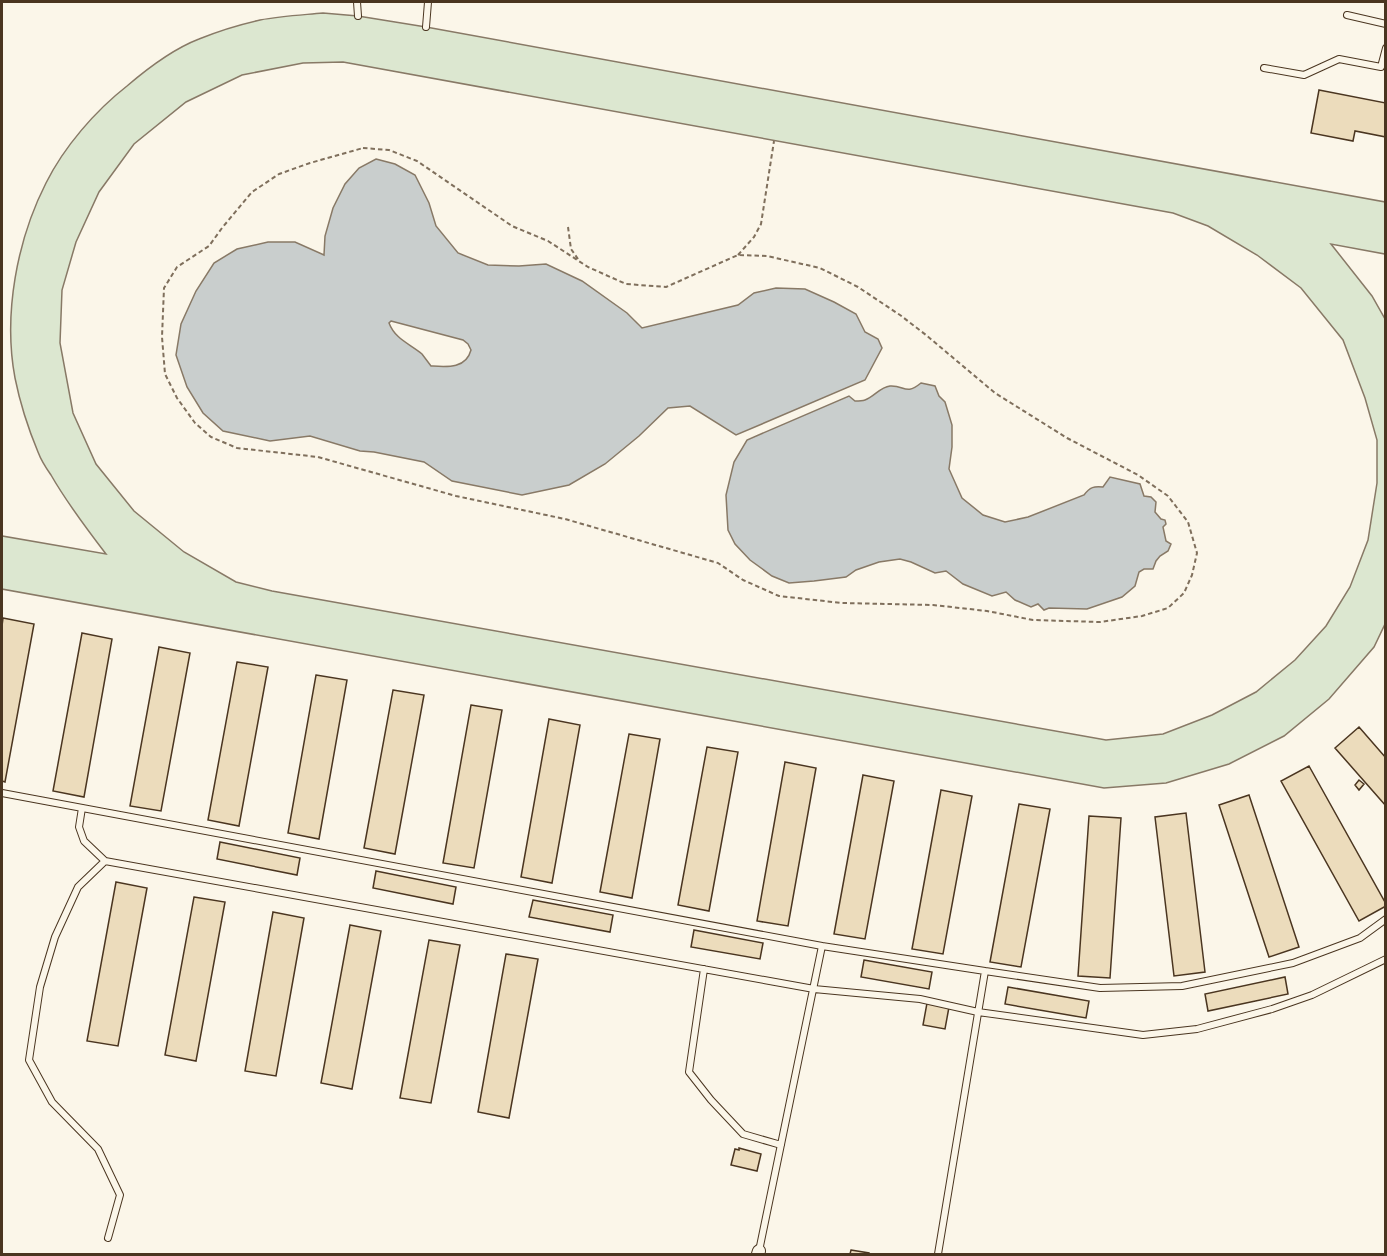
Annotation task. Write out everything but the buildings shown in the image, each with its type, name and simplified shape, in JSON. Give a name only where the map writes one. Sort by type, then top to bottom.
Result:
[{"type":"lane","points":[[357,2],[358,16]]},
{"type":"lane","points":[[426,27],[428,2]]},
{"type":"lane","points":[[1347,15],[1386,24]]},
{"type":"lane","points":[[1264,68],[1304,75],[1339,59],[1381,67],[1386,48]]},
{"type":"lane","points":[[2,793],[822,945],[1100,988],[1182,986],[1293,963],[1360,938],[1386,919]]},
{"type":"lane","points":[[82,808],[79,827],[84,841],[105,861],[814,989],[920,999],[978,1012],[1143,1035],[1197,1029],[1272,1009],[1312,995],[1386,959]]},
{"type":"lane","points":[[105,861],[78,887],[55,937],[40,987],[29,1060],[52,1102],[98,1149],[120,1195],[108,1238]]},
{"type":"lane","points":[[758,1253],[822,945]]},
{"type":"lane","points":[[704,969],[689,1072],[711,1100],[743,1134],[781,1145]]},
{"type":"lane","points":[[938,1254],[985,971]]},
{"type":"path","points":[[738,255],[767,256],[820,268],[858,287],[926,335],[994,393],[1067,438],[1138,475],[1168,496],[1188,522],[1197,553],[1192,575],[1184,593],[1168,608],[1142,616],[1100,622],[1033,620],[987,611],[933,605],[842,603],[779,596],[743,580],[718,563],[565,519],[456,496],[318,457],[237,448],[210,437],[195,423],[177,398],[165,374],[162,328],[165,288],[177,267],[209,246],[252,192],[279,174],[363,148],[389,150],[417,161],[512,226],[548,241],[588,267],[626,284],[666,287],[738,255],[754,237],[761,224],[774,141]]},
{"type":"path","points":[[568,227],[571,249],[579,261]]},
{"type":"green space","points":[[323,13],[426,27],[1385,202],[1385,254],[1331,244],[1372,296],[1385,319],[1385,624],[1374,647],[1329,699],[1284,736],[1229,764],[1166,783],[1104,788],[2,589],[2,536],[106,554],[70,505],[42,461],[28,425],[15,378],[11,329],[15,278],[27,229],[53,170],[81,130],[103,107],[143,72],[170,54],[199,39],[245,24],[260,20]],"holes":[[[343,62],[1173,213],[1208,226],[1257,255],[1301,288],[1343,340],[1365,398],[1377,440],[1377,483],[1368,540],[1350,587],[1326,626],[1295,660],[1256,692],[1212,715],[1163,734],[1106,740],[272,591],[236,582],[184,552],[134,511],[96,464],[73,413],[60,343],[62,290],[76,242],[99,192],[134,144],[186,102],[242,75],[303,63]]]},
{"type":"shaded area","points":[[376,159],[395,164],[415,175],[429,203],[436,226],[458,253],[488,265],[546,264],[582,281],[627,313],[642,328],[738,305],[754,293],[776,288],[805,289],[856,314],[865,332],[878,339],[882,348],[865,380],[736,435],[690,406],[668,408],[605,464],[569,485],[522,495],[452,481],[424,462],[360,451],[310,436],[270,441],[223,431],[203,413],[187,387],[176,355],[181,324],[196,291],[214,263],[237,249],[268,242],[295,242],[324,255],[325,236],[333,208],[345,184],[359,168]],"holes":[[[391,321],[463,340],[471,350],[465,361],[455,366],[431,366],[422,354],[399,337],[389,323]]]},
{"type":"shaded area","points":[[921,383],[935,386],[939,396],[945,402],[952,425],[949,469],[962,498],[983,515],[1005,522],[1028,517],[1084,495],[1092,488],[1103,487],[1110,477],[1140,484],[1144,496],[1151,497],[1156,502],[1155,512],[1165,520],[1166,524],[1163,527],[1166,541],[1171,544],[1168,551],[1160,556],[1153,569],[1144,569],[1139,572],[1135,586],[1122,597],[1087,609],[1049,608],[1044,610],[1038,604],[1031,607],[1015,600],[1006,592],[992,596],[963,584],[946,571],[935,573],[900,559],[879,562],[856,570],[846,577],[789,583],[772,576],[750,560],[735,544],[728,530],[726,495],[734,462],[747,440],[849,396],[855,401],[863,401],[886,387],[912,389]]}]
